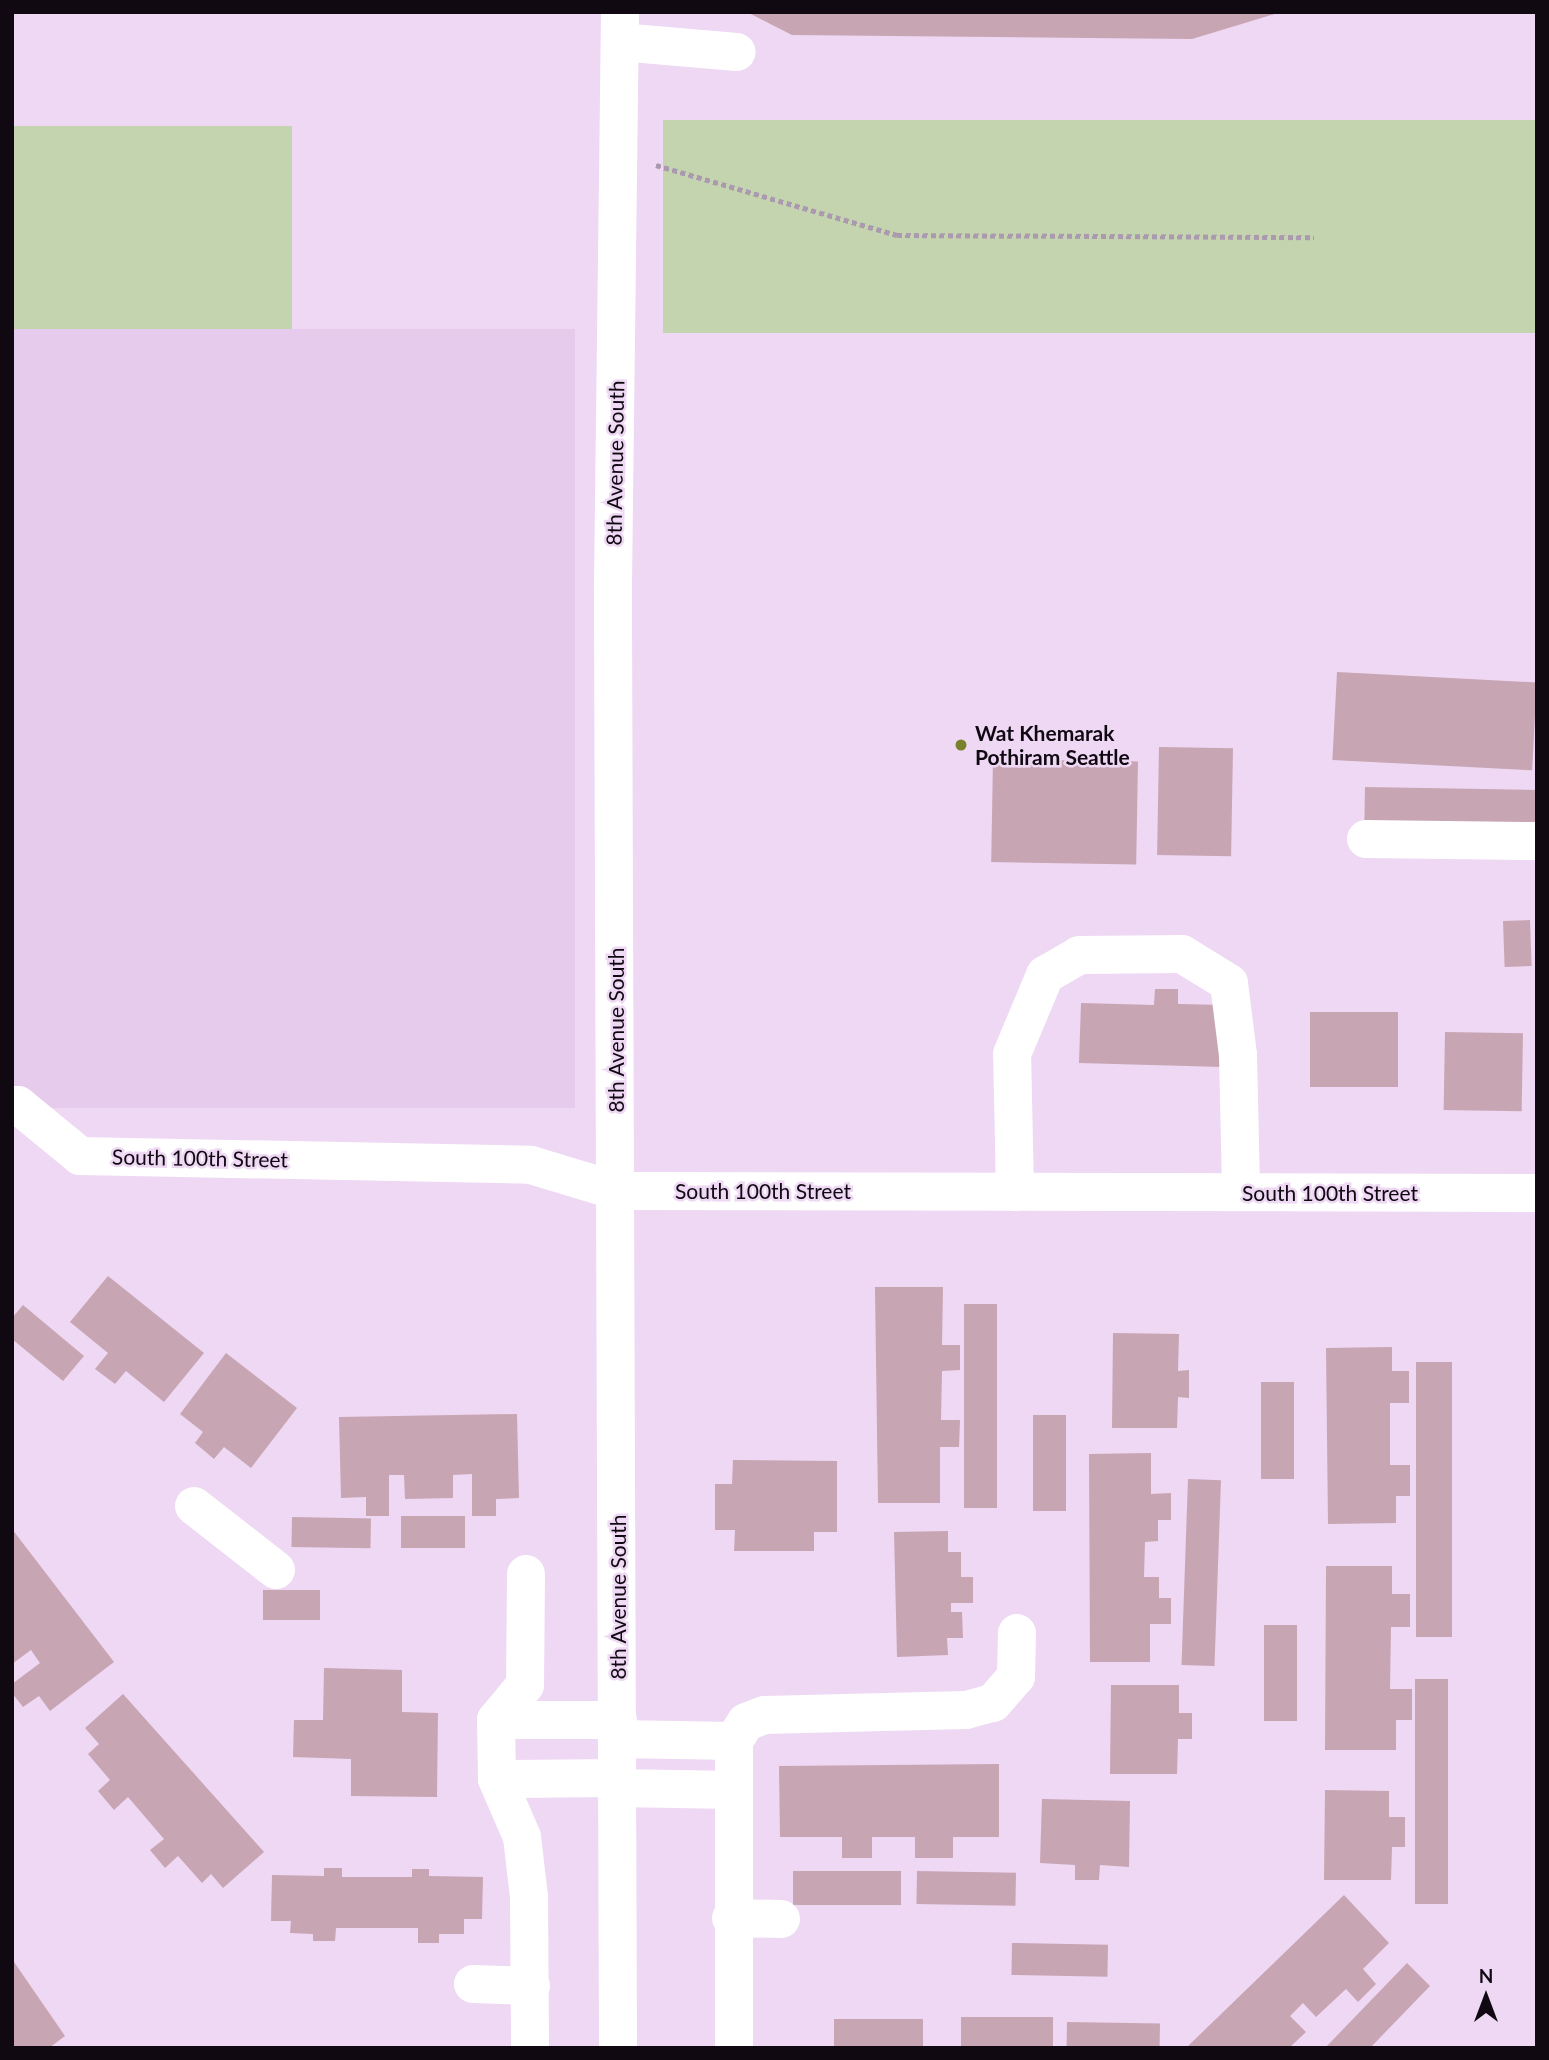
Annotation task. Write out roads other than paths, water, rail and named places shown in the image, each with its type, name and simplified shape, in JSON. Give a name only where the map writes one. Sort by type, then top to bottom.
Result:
[{"type":"street","points":[[620,27],[737,52]]},
{"type":"street","name":"8th Avenue South","points":[[618,2048],[613,584],[620,27]]},
{"type":"street","points":[[1366,839],[1537,841]]},
{"type":"street","points":[[1015,1192],[1012,1054],[1045,975],[1079,955],[1182,954],[1229,982],[1238,1055],[1241,1192]]},
{"type":"street","name":"South 100th Street","points":[[12,1105],[18,1105],[80,1156],[531,1164],[617,1191],[1537,1193]]},
{"type":"street","points":[[194,1506],[276,1570]]},
{"type":"street","points":[[526,1574],[525,1685],[496,1720],[497,1779],[522,1837],[531,1986],[530,2048]]},
{"type":"street","points":[[734,2048],[734,1741],[746,1722],[764,1715],[966,1710],[993,1703],[1016,1677],[1017,1633]]},
{"type":"street","points":[[496,1720],[734,1741]]},
{"type":"street","points":[[497,1779],[733,1790]]},
{"type":"street","points":[[732,1918],[781,1919]]},
{"type":"street","points":[[473,1984],[531,1986]]},
{"type":"place","name":"Wat Khemarak Pothiram Seattle","points":[[961,745]]}]
